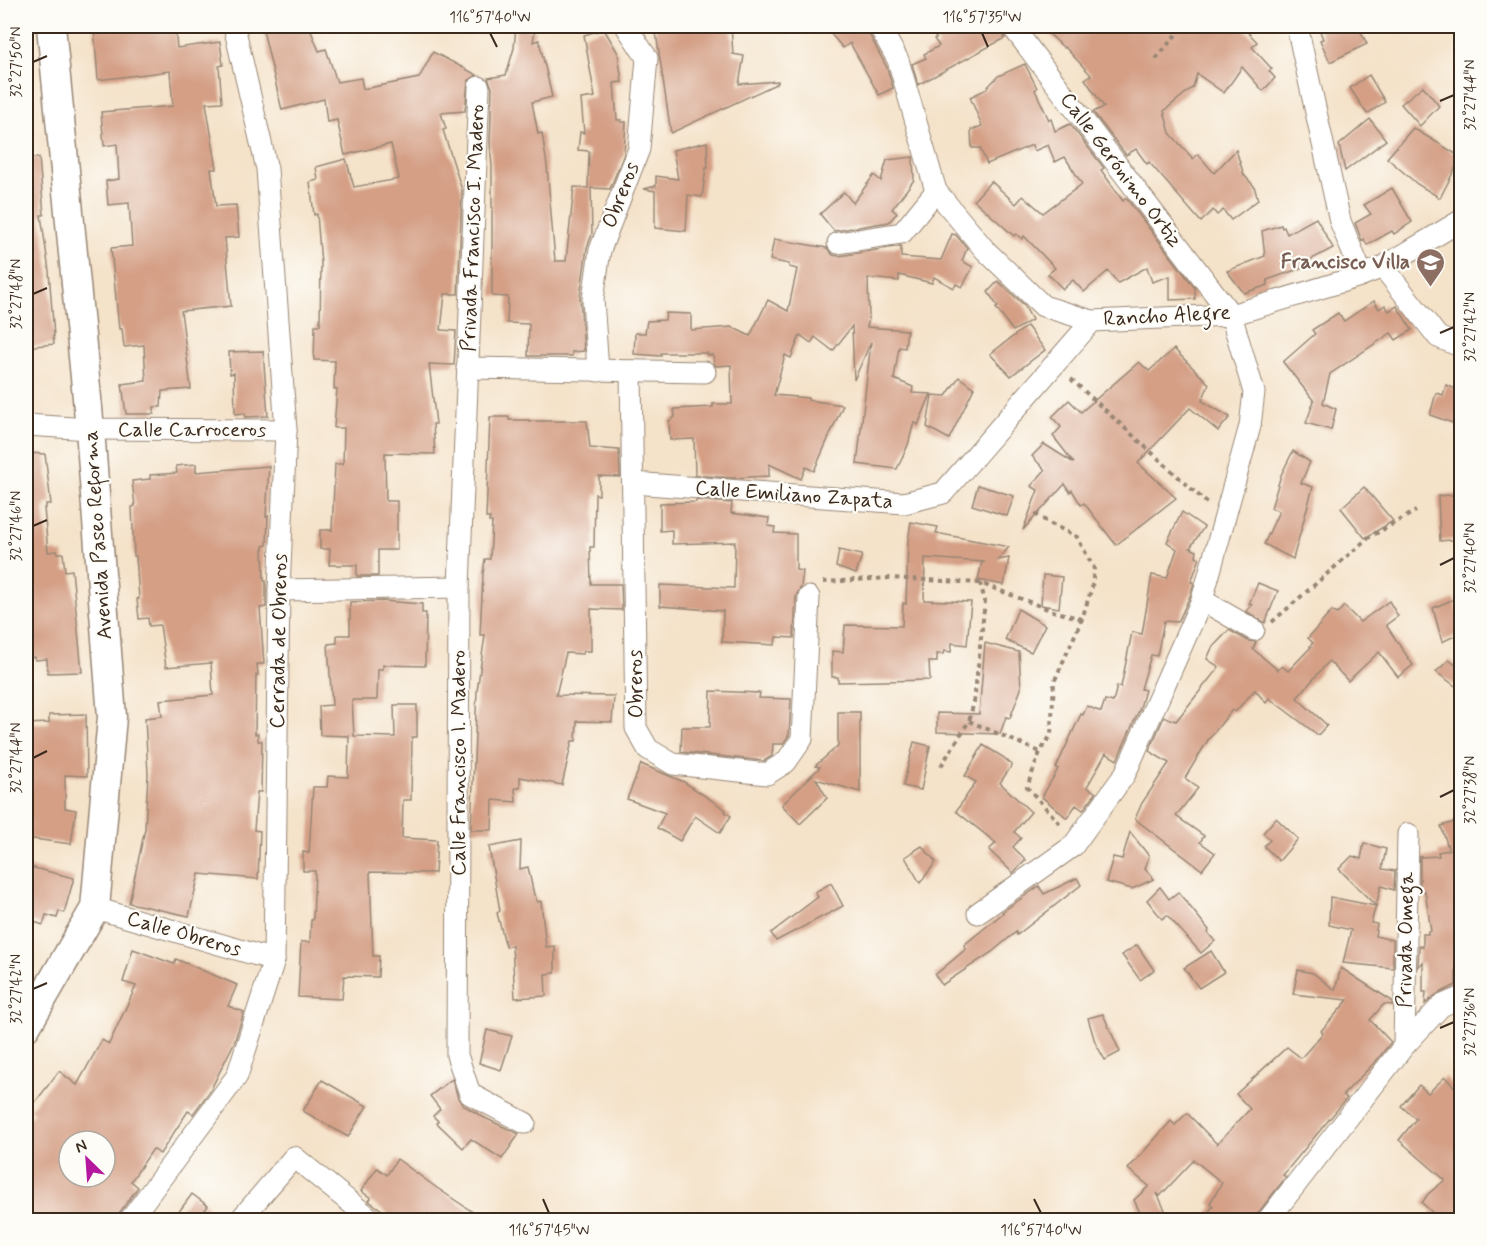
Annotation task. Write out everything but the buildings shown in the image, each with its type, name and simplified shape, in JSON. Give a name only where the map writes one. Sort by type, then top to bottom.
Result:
[{"type":"main road","name":"Avenida Paseo Reforma","points":[[26,1027],[95,908],[112,717],[90,429],[51,26]]},
{"type":"street","name":"Cerrada de Obreros","points":[[130,1221],[237,1076],[274,960],[279,590],[286,430],[267,169],[234,26]]},
{"type":"street","name":"Obreros","points":[[598,371],[594,299],[600,250],[639,149],[647,58],[626,26]]},
{"type":"street","name":"Rancho Alegre","points":[[879,26],[898,60],[936,191],[985,250],[1043,306],[1092,321],[1231,315],[1383,267],[1461,220]]},
{"type":"street","name":"Calle Gerónimo Ortiz","points":[[1012,26],[1231,315]]},
{"type":"street","points":[[1297,26],[1340,221],[1362,275]]},
{"type":"street","name":"Privada Francisco I. Madero","points":[[467,368],[479,87]]},
{"type":"street","points":[[838,243],[902,233],[936,191]]},
{"type":"street","points":[[1383,267],[1438,337],[1461,347]]},
{"type":"street","points":[[978,913],[1073,846],[1125,774],[1202,600],[1250,426],[1254,392],[1231,315]]},
{"type":"street","name":"Calle Emiliano Zapata","points":[[633,483],[904,503],[944,493],[1092,321]]},
{"type":"street","points":[[467,368],[705,372]]},
{"type":"street","name":"Calle Francisco I. Madero","points":[[467,368],[459,587],[457,1055],[470,1094],[525,1123]]},
{"type":"street","name":"Obreros","points":[[631,371],[636,728],[648,749],[673,764],[755,773],[767,774],[786,762],[802,739],[809,597]]},
{"type":"street","name":"Calle Carroceros","points":[[26,425],[90,429],[286,430]]},
{"type":"street","points":[[279,590],[459,587]]},
{"type":"street","points":[[1202,600],[1254,630]]},
{"type":"street","name":"Privada Omega","points":[[1404,1046],[1408,834]]},
{"type":"street","name":"Calle Obreros","points":[[95,908],[274,960]]},
{"type":"street","points":[[1268,1221],[1404,1046],[1441,1006],[1461,997]]},
{"type":"street","points":[[240,1221],[294,1157],[372,1221]]},
{"type":"path","points":[[1156,59],[1183,26]]},
{"type":"path","points":[[1055,364],[1224,519]]},
{"type":"path","points":[[1254,630],[1276,620],[1368,538],[1416,511]]},
{"type":"path","points":[[1035,513],[1077,537],[1094,568],[1092,587],[1082,619],[1054,682],[1051,735],[1040,752],[1027,786],[1077,841]]},
{"type":"path","points":[[809,597],[814,587],[825,581],[889,578],[980,583],[1053,611],[1082,619]]},
{"type":"path","points":[[941,766],[969,721],[974,702],[985,601],[980,583]]},
{"type":"path","points":[[969,721],[1040,752]]},
{"type":"place","name":"Francisco Villa","points":[[1431,288]]}]
